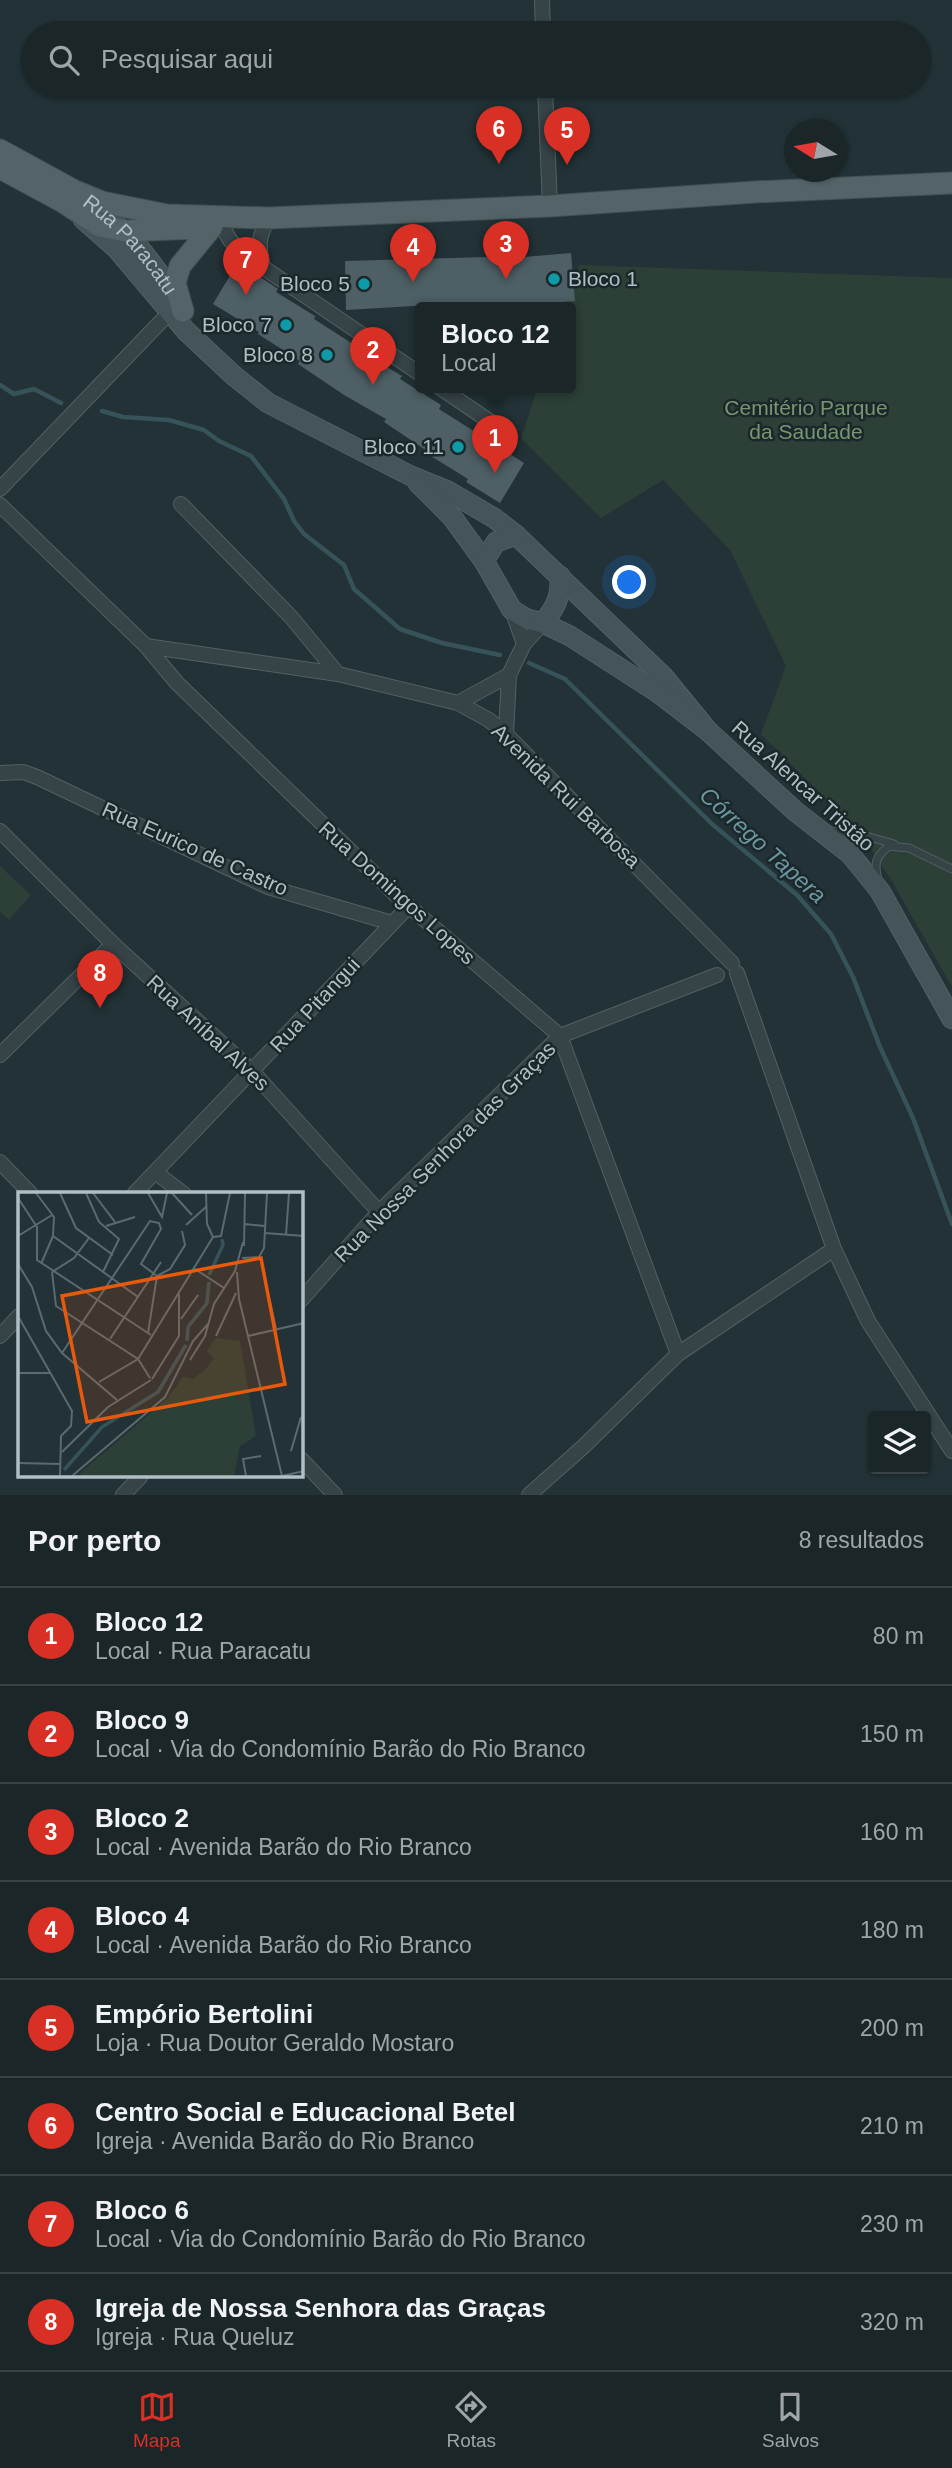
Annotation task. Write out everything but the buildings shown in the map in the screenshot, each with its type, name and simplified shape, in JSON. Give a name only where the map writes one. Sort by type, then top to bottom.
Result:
[{"type":"main road","name":"Rua Paracatu","points":[[0,150],[76,202],[176,311],[200,343],[233,375],[268,403],[448,491],[494,518],[560,576]]},
{"type":"main road","name":"Rua Paracatu","points":[[0,168],[63,202],[76,202]]},
{"type":"main road","points":[[76,202],[112,204],[167,215],[268,218],[550,206],[755,192],[952,183]]},
{"type":"main road","points":[[76,202],[100,226],[126,231],[217,227],[268,218]]},
{"type":"main road","points":[[176,311],[175,283],[180,266],[217,227]]},
{"type":"main road","name":"Rua Paracatu","points":[[126,231],[151,260],[176,311]]},
{"type":"main road","name":"Rua Paracatu","points":[[411,475],[452,517],[484,561],[512,610]]},
{"type":"main road","points":[[484,561],[496,541],[516,536]]},
{"type":"main road","points":[[512,610],[527,619],[543,623],[556,607],[561,594],[560,576]]},
{"type":"main road","name":"Rua Alencar Tristão","points":[[560,576],[663,677],[708,731]]},
{"type":"main road","name":"Rua Alencar Tristão","points":[[543,623],[570,636],[634,676],[708,731],[819,830],[850,854],[880,891],[952,1019]]},
{"type":"street","points":[[542,0],[543,21]]},
{"type":"street","points":[[546,98],[550,206]]},
{"type":"street","points":[[263,268],[259,248],[260,236],[268,218]]},
{"type":"street","points":[[217,227],[242,253],[415,371]]},
{"type":"street","points":[[0,489],[176,311]]},
{"type":"street","points":[[448,393],[506,433]]},
{"type":"street","points":[[181,504],[290,617],[338,674]]},
{"type":"street","name":"Rua Domingos Lopes","points":[[0,505],[146,646],[177,683],[408,907],[559,1036],[678,1354]]},
{"type":"street","points":[[512,610],[524,644]]},
{"type":"street","points":[[506,734],[509,675],[524,644],[543,623]]},
{"type":"street","name":"Avenida Rui Barbosa","points":[[146,646],[338,674],[458,703],[489,720],[506,734],[715,944],[726,972],[746,1003],[834,1249],[869,1321],[952,1451]]},
{"type":"street","points":[[177,683],[178,664],[187,652]]},
{"type":"street","points":[[458,703],[509,675]]},
{"type":"street","name":"Rua Eurico de Castro","points":[[0,773],[23,772],[37,777],[268,887],[392,923]]},
{"type":"street","name":"Rua Aníbal Alves","points":[[0,831],[113,944],[252,1071],[379,1212]]},
{"type":"street","name":"Rua Pitangui","points":[[136,1192],[408,907]]},
{"type":"street","points":[[0,1055],[113,944]]},
{"type":"street","name":"Rua Nossa Senhora das Graças","points":[[303,1298],[379,1212],[559,1036],[726,972]]},
{"type":"street","points":[[0,1162],[29,1192]]},
{"type":"street","points":[[155,1172],[181,1192]]},
{"type":"street","points":[[529,1495],[583,1447],[678,1354],[834,1249]]},
{"type":"street","points":[[0,1336],[18,1317]]},
{"type":"street","points":[[303,1461],[335,1495]]},
{"type":"street","points":[[124,1494],[139,1478]]},
{"type":"lane","points":[[819,830],[859,834],[901,846],[952,869]]},
{"type":"lane","points":[[880,891],[875,864],[878,855],[889,846],[901,846]]},
{"type":"green space","name":"Cemitério Parque da Saudade","points":[[579,265],[952,278],[952,987],[893,883],[861,834],[761,734],[786,666],[730,550],[663,480],[601,518],[521,438],[536,393],[576,393],[576,302],[567,302]]},
{"type":"green space","points":[[0,866],[31,895],[9,920],[0,912]]},
{"type":"waterway","name":"Córrego Tapera","points":[[0,385],[14,394],[34,389],[61,403]]},
{"type":"waterway","name":"Córrego Tapera","points":[[102,411],[123,417],[169,420],[204,430],[219,441],[251,456],[284,499],[294,521],[304,534],[344,565],[354,589],[400,629],[442,643],[500,655]]},
{"type":"waterway","name":"Córrego Tapera","points":[[529,663],[565,679],[712,824],[797,895],[831,934],[853,977],[880,1047],[913,1118],[952,1224]]},
{"type":"place","name":"Centro Social e Educacional Betel","points":[[499,164]]},
{"type":"place","name":"Empório Bertolini","points":[[567,165]]},
{"type":"place","name":"Bloco 2","points":[[506,279]]},
{"type":"place","name":"Bloco 1","points":[[554,279]]},
{"type":"place","name":"Bloco 4","points":[[413,282]]},
{"type":"place","name":"Bloco 5","points":[[364,284]]},
{"type":"place","name":"Bloco 6","points":[[246,295]]},
{"type":"place","name":"Bloco 7","points":[[286,325]]},
{"type":"place","name":"Bloco 8","points":[[327,355]]},
{"type":"place","name":"Bloco 9","points":[[373,385]]},
{"type":"place","name":"Bloco 11","points":[[458,447]]},
{"type":"place","name":"Bloco 12","points":[[495,473]]},
{"type":"place","name":"Igreja de Nossa Senhora das Graças","points":[[100,1008]]}]
